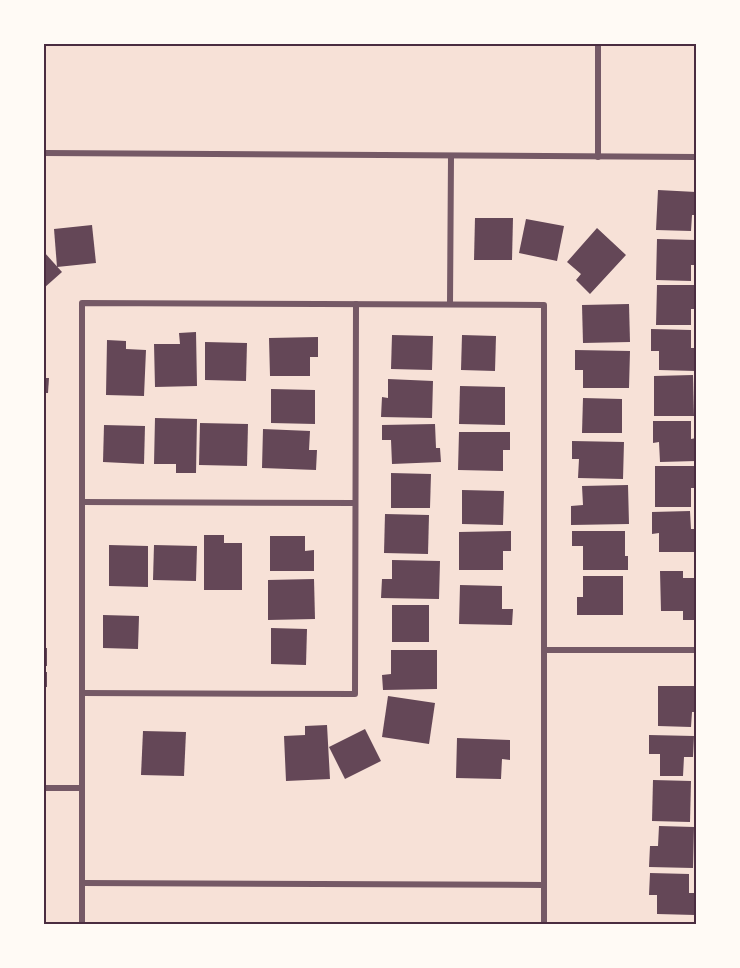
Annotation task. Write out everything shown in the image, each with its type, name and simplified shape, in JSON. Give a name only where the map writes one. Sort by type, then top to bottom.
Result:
[{"type":"street","points":[[598,44],[598,157]]},
{"type":"street","points":[[44,153],[696,157]]},
{"type":"street","points":[[450,304],[451,157]]},
{"type":"street","points":[[82,924],[82,303],[544,305],[544,924]]},
{"type":"street","points":[[82,693],[355,694],[356,304]]},
{"type":"street","points":[[82,502],[355,503]]},
{"type":"street","points":[[544,650],[696,650]]},
{"type":"street","points":[[44,788],[82,788]]},
{"type":"street","points":[[82,883],[544,885]]},
{"type":"building","points":[[658,190],[696,192],[696,215],[692,215],[691,231],[656,230]]},
{"type":"building","points":[[475,218],[513,218],[512,260],[474,260]]},
{"type":"building","points":[[526,219],[564,226],[557,261],[519,253]]},
{"type":"building","points":[[92,225],[96,263],[57,267],[54,229]]},
{"type":"building","points":[[597,228],[626,255],[590,294],[576,280],[581,274],[567,262]]},
{"type":"building","points":[[657,239],[696,240],[696,265],[691,265],[691,281],[656,280]]},
{"type":"building","points":[[44,252],[62,272],[44,288]]},
{"type":"building","points":[[657,285],[696,285],[696,309],[691,309],[691,325],[656,325]]},
{"type":"building","points":[[629,304],[630,342],[583,343],[582,305]]},
{"type":"building","points":[[651,329],[691,330],[691,348],[696,348],[696,371],[659,370],[659,351],[651,351]]},
{"type":"building","points":[[196,332],[197,386],[155,387],[154,344],[180,344],[179,333]]},
{"type":"building","points":[[392,335],[433,336],[432,370],[391,369]]},
{"type":"building","points":[[462,335],[496,336],[495,371],[461,370]]},
{"type":"building","points":[[318,337],[318,357],[310,357],[310,376],[270,376],[269,338]]},
{"type":"building","points":[[107,340],[126,341],[126,349],[146,350],[144,396],[106,395]]},
{"type":"building","points":[[205,342],[247,343],[246,381],[205,380]]},
{"type":"building","points":[[575,350],[630,351],[629,388],[583,388],[583,370],[575,370]]},
{"type":"building","points":[[693,375],[694,416],[654,416],[654,376]]},
{"type":"building","points":[[44,378],[49,378],[48,393],[44,393]]},
{"type":"building","points":[[388,379],[433,381],[432,418],[381,417],[382,397],[388,398]]},
{"type":"building","points":[[460,386],[505,387],[505,425],[459,424]]},
{"type":"building","points":[[271,389],[315,390],[315,424],[271,423]]},
{"type":"building","points":[[583,398],[622,399],[622,433],[582,433]]},
{"type":"building","points":[[155,418],[197,419],[196,473],[176,473],[176,464],[154,464]]},
{"type":"building","points":[[653,421],[691,421],[691,439],[696,438],[696,461],[660,462],[659,442],[653,443]]},
{"type":"building","points":[[200,423],[248,424],[247,466],[199,465]]},
{"type":"building","points":[[435,424],[436,448],[440,448],[441,462],[392,464],[391,440],[382,440],[382,425]]},
{"type":"building","points":[[104,425],[145,426],[144,464],[103,462]]},
{"type":"building","points":[[263,429],[310,431],[309,450],[317,450],[316,470],[262,468]]},
{"type":"building","points":[[459,432],[510,432],[510,450],[503,450],[503,471],[458,470]]},
{"type":"building","points":[[572,441],[624,442],[623,479],[578,478],[579,459],[572,459]]},
{"type":"building","points":[[655,466],[696,466],[696,488],[691,488],[691,507],[655,507]]},
{"type":"building","points":[[391,473],[431,474],[430,508],[391,508]]},
{"type":"building","points":[[628,485],[629,524],[571,525],[571,506],[583,505],[582,486]]},
{"type":"building","points":[[462,490],[504,491],[503,525],[462,524]]},
{"type":"building","points":[[690,511],[691,529],[696,529],[696,552],[659,552],[659,533],[652,534],[652,512]]},
{"type":"building","points":[[385,514],[429,515],[428,554],[384,553]]},
{"type":"building","points":[[511,531],[511,551],[503,551],[503,570],[459,570],[459,532]]},
{"type":"building","points":[[572,531],[625,531],[625,556],[628,556],[628,570],[583,570],[583,546],[572,546]]},
{"type":"building","points":[[204,535],[224,535],[224,543],[242,543],[242,590],[204,590]]},
{"type":"building","points":[[270,536],[305,536],[305,551],[314,550],[314,571],[270,571]]},
{"type":"building","points":[[109,545],[148,546],[148,587],[109,586]]},
{"type":"building","points":[[154,545],[197,546],[196,581],[153,580]]},
{"type":"building","points":[[392,560],[440,561],[439,599],[381,598],[382,579],[392,579]]},
{"type":"building","points":[[660,571],[683,571],[683,578],[696,578],[696,620],[683,620],[683,611],[661,611]]},
{"type":"building","points":[[583,576],[623,576],[623,615],[577,615],[577,597],[583,597]]},
{"type":"building","points":[[314,579],[315,619],[268,620],[268,580]]},
{"type":"building","points":[[460,585],[502,586],[502,609],[513,609],[512,625],[459,624]]},
{"type":"building","points":[[392,605],[429,605],[429,642],[392,642]]},
{"type":"building","points":[[103,615],[139,616],[138,649],[103,648]]},
{"type":"building","points":[[271,628],[307,629],[306,665],[271,664]]},
{"type":"building","points":[[44,648],[47,648],[47,666],[44,666]]},
{"type":"building","points":[[391,650],[437,650],[437,689],[383,690],[382,675],[391,674]]},
{"type":"building","points":[[44,672],[47,672],[47,687],[44,687]]},
{"type":"building","points":[[658,686],[696,686],[696,712],[692,712],[691,727],[658,726]]},
{"type":"building","points":[[388,696],[435,703],[429,744],[382,737]]},
{"type":"building","points":[[327,725],[330,779],[286,781],[284,736],[305,735],[305,726]]},
{"type":"building","points":[[365,729],[381,761],[345,779],[329,747]]},
{"type":"building","points":[[143,731],[186,732],[184,776],[141,775]]},
{"type":"building","points":[[649,735],[694,736],[693,757],[684,757],[683,776],[660,776],[660,754],[649,754]]},
{"type":"building","points":[[457,738],[510,740],[510,760],[502,759],[501,779],[456,778]]},
{"type":"building","points":[[653,780],[691,781],[690,822],[652,821]]},
{"type":"building","points":[[659,826],[694,827],[693,868],[649,867],[650,846],[658,846]]},
{"type":"building","points":[[650,873],[689,874],[689,893],[695,893],[695,915],[657,914],[657,895],[649,895]]}]
